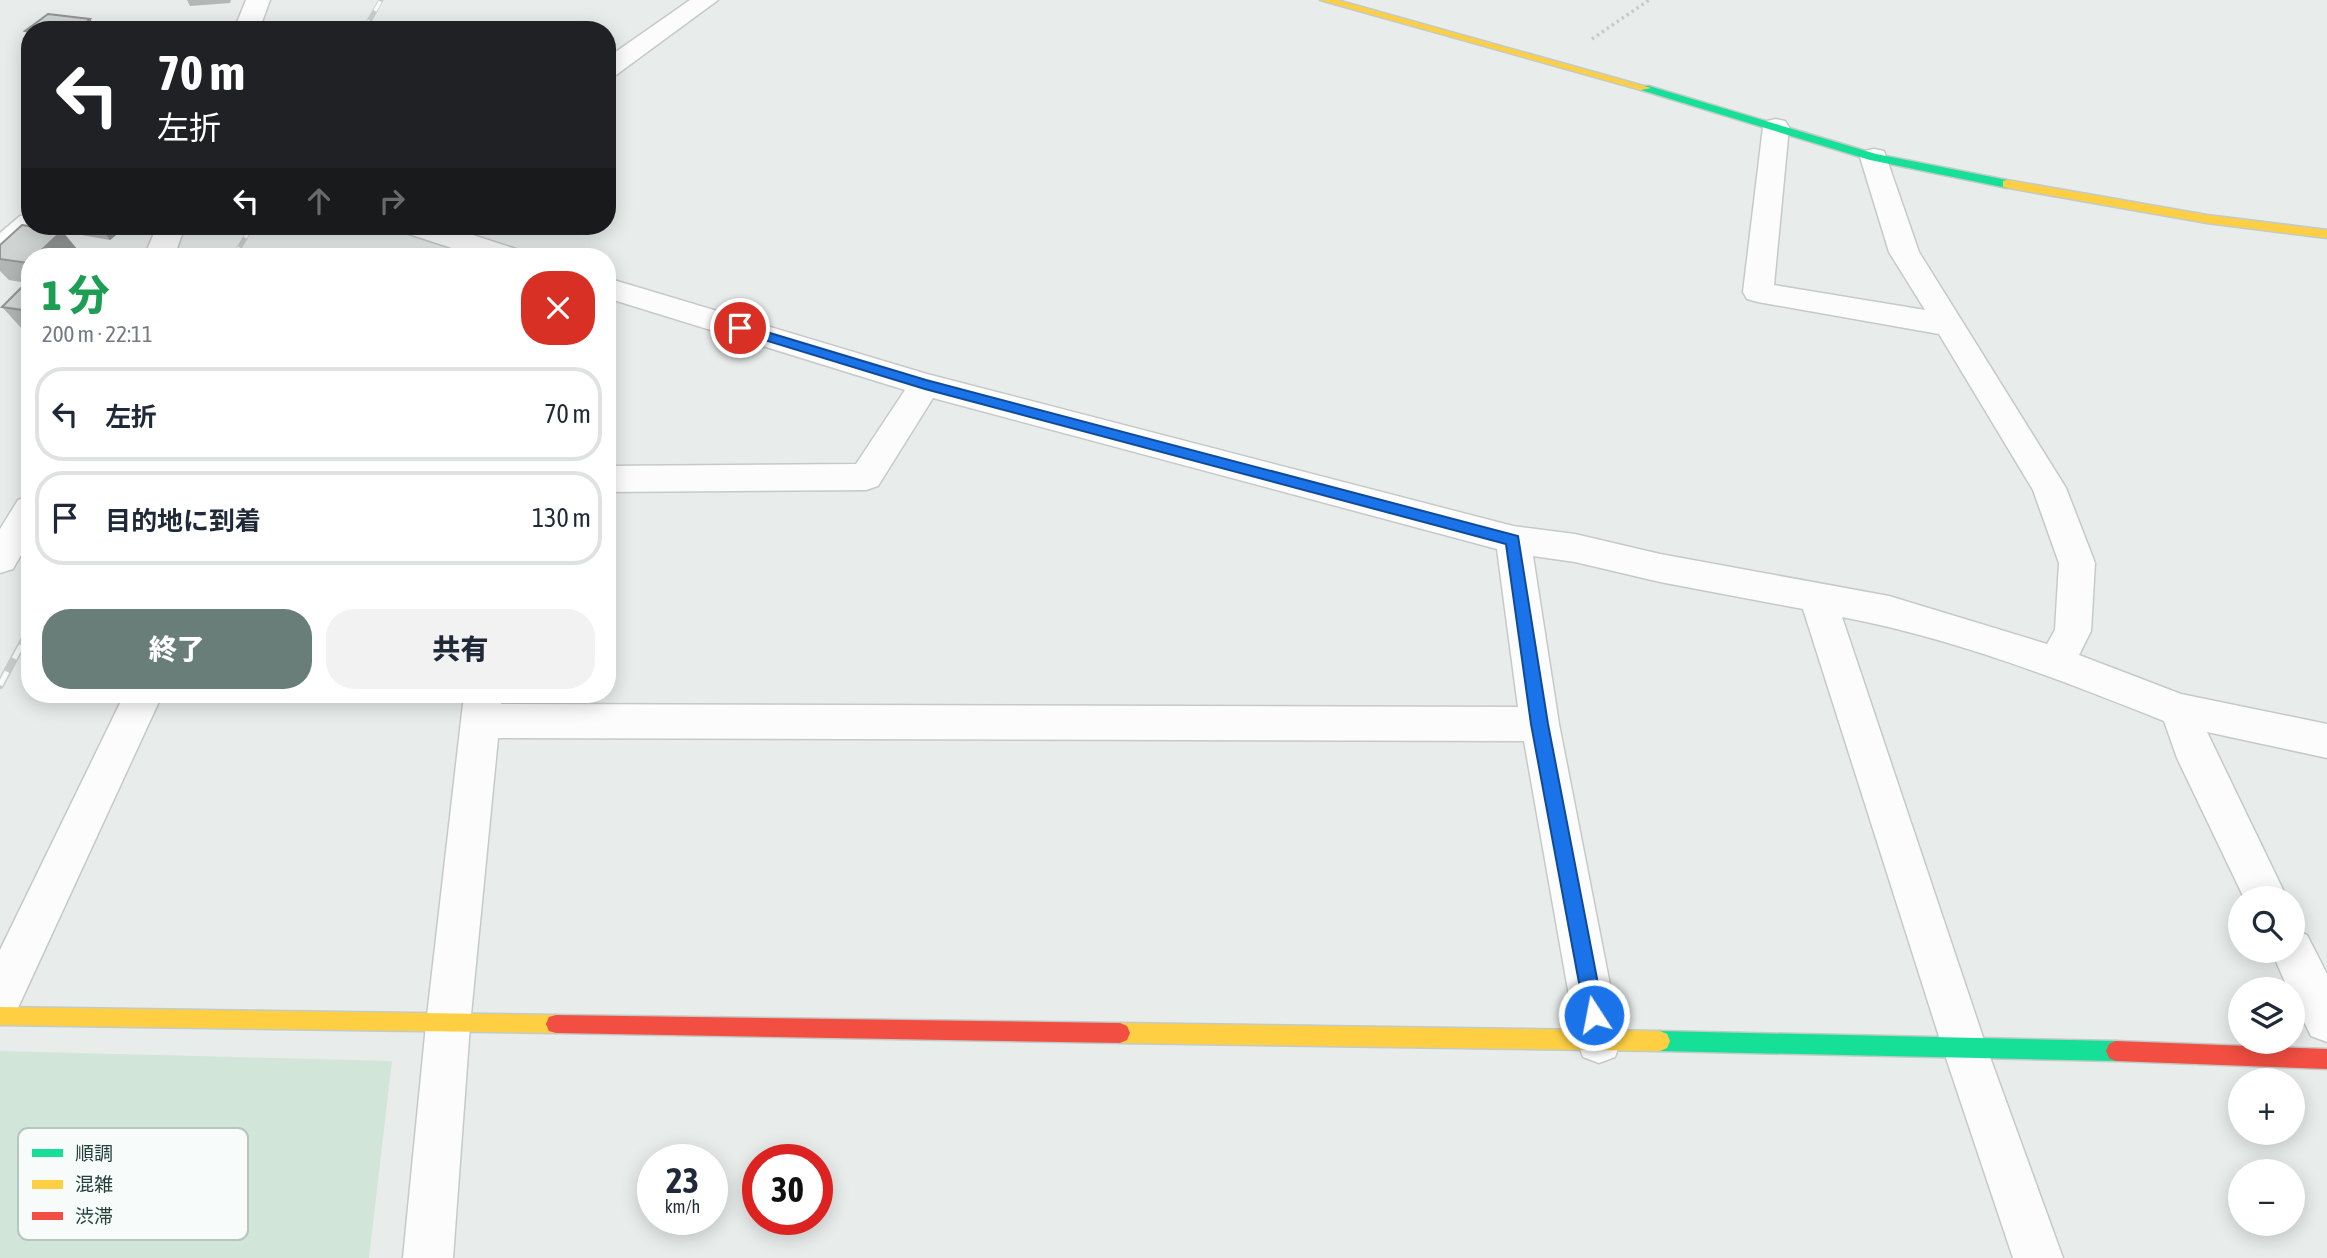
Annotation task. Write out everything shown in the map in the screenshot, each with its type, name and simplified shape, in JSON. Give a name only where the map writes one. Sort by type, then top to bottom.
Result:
[{"type":"street","points":[[250,21],[258,0]]},
{"type":"street","points":[[616,64],[706,0]]},
{"type":"street","points":[[1325,0],[1556,63],[1874,157],[2058,194],[2193,217],[2327,234]]},
{"type":"street","points":[[1776,127],[1758,292],[1948,325]]},
{"type":"street","points":[[1874,157],[1904,252],[2049,488],[2077,563],[2073,631],[2056,662]]},
{"type":"street","points":[[0,248],[21,230]]},
{"type":"street","points":[[443,235],[482,248]]},
{"type":"street","points":[[616,291],[925,384],[1513,540],[1575,548],[1660,568],[1889,611],[2056,662],[2179,710],[2327,741]]},
{"type":"street","points":[[616,479],[866,477],[925,384]]},
{"type":"street","points":[[0,559],[21,524]]},
{"type":"street","points":[[1513,540],[1540,724],[1599,1041]]},
{"type":"street","points":[[1817,597],[1964,1046],[2038,1258]]},
{"type":"street","points":[[0,997],[139,703]]},
{"type":"street","points":[[428,1258],[447,1025],[482,708],[1540,724]]},
{"type":"street","points":[[2179,710],[2197,758],[2260,886]]},
{"type":"street","points":[[2298,963],[2327,1020]]},
{"type":"street","points":[[0,1016],[447,1025],[1964,1046],[2327,1059]]},
{"type":"path","points":[[1556,63],[1649,0]]},
{"type":"green space","points":[[0,1051],[392,1061],[369,1258],[0,1258]]},
{"type":"building","points":[[48,14],[90,19],[88,21],[39,21]]},
{"type":"building","points":[[21,226],[21,235],[58,235],[44,248],[21,248],[21,262],[0,259],[0,245]]},
{"type":"building","points":[[21,288],[21,310],[2,307]]},
{"type":"railway","points":[[369,21],[381,0]]},
{"type":"railway","points":[[239,248],[247,235]]},
{"type":"railway","points":[[0,685],[21,646]]},
{"type":"traffic: fast","points":[[1645,88],[1874,157],[2007,184]]},
{"type":"traffic: fast","points":[[1660,1041],[2116,1051]]},
{"type":"traffic: slow","points":[[1325,0],[1645,88]]},
{"type":"traffic: slow","points":[[2007,184],[2207,219],[2327,234]]},
{"type":"traffic: slow","points":[[0,1016],[556,1024]]},
{"type":"traffic: slow","points":[[1120,1033],[1660,1041]]},
{"type":"traffic: jam","points":[[556,1024],[1120,1033]]},
{"type":"traffic: jam","points":[[2116,1051],[2327,1059]]},
{"type":"route","points":[[740,328],[925,384],[1513,540],[1540,724],[1594,1015]]}]
